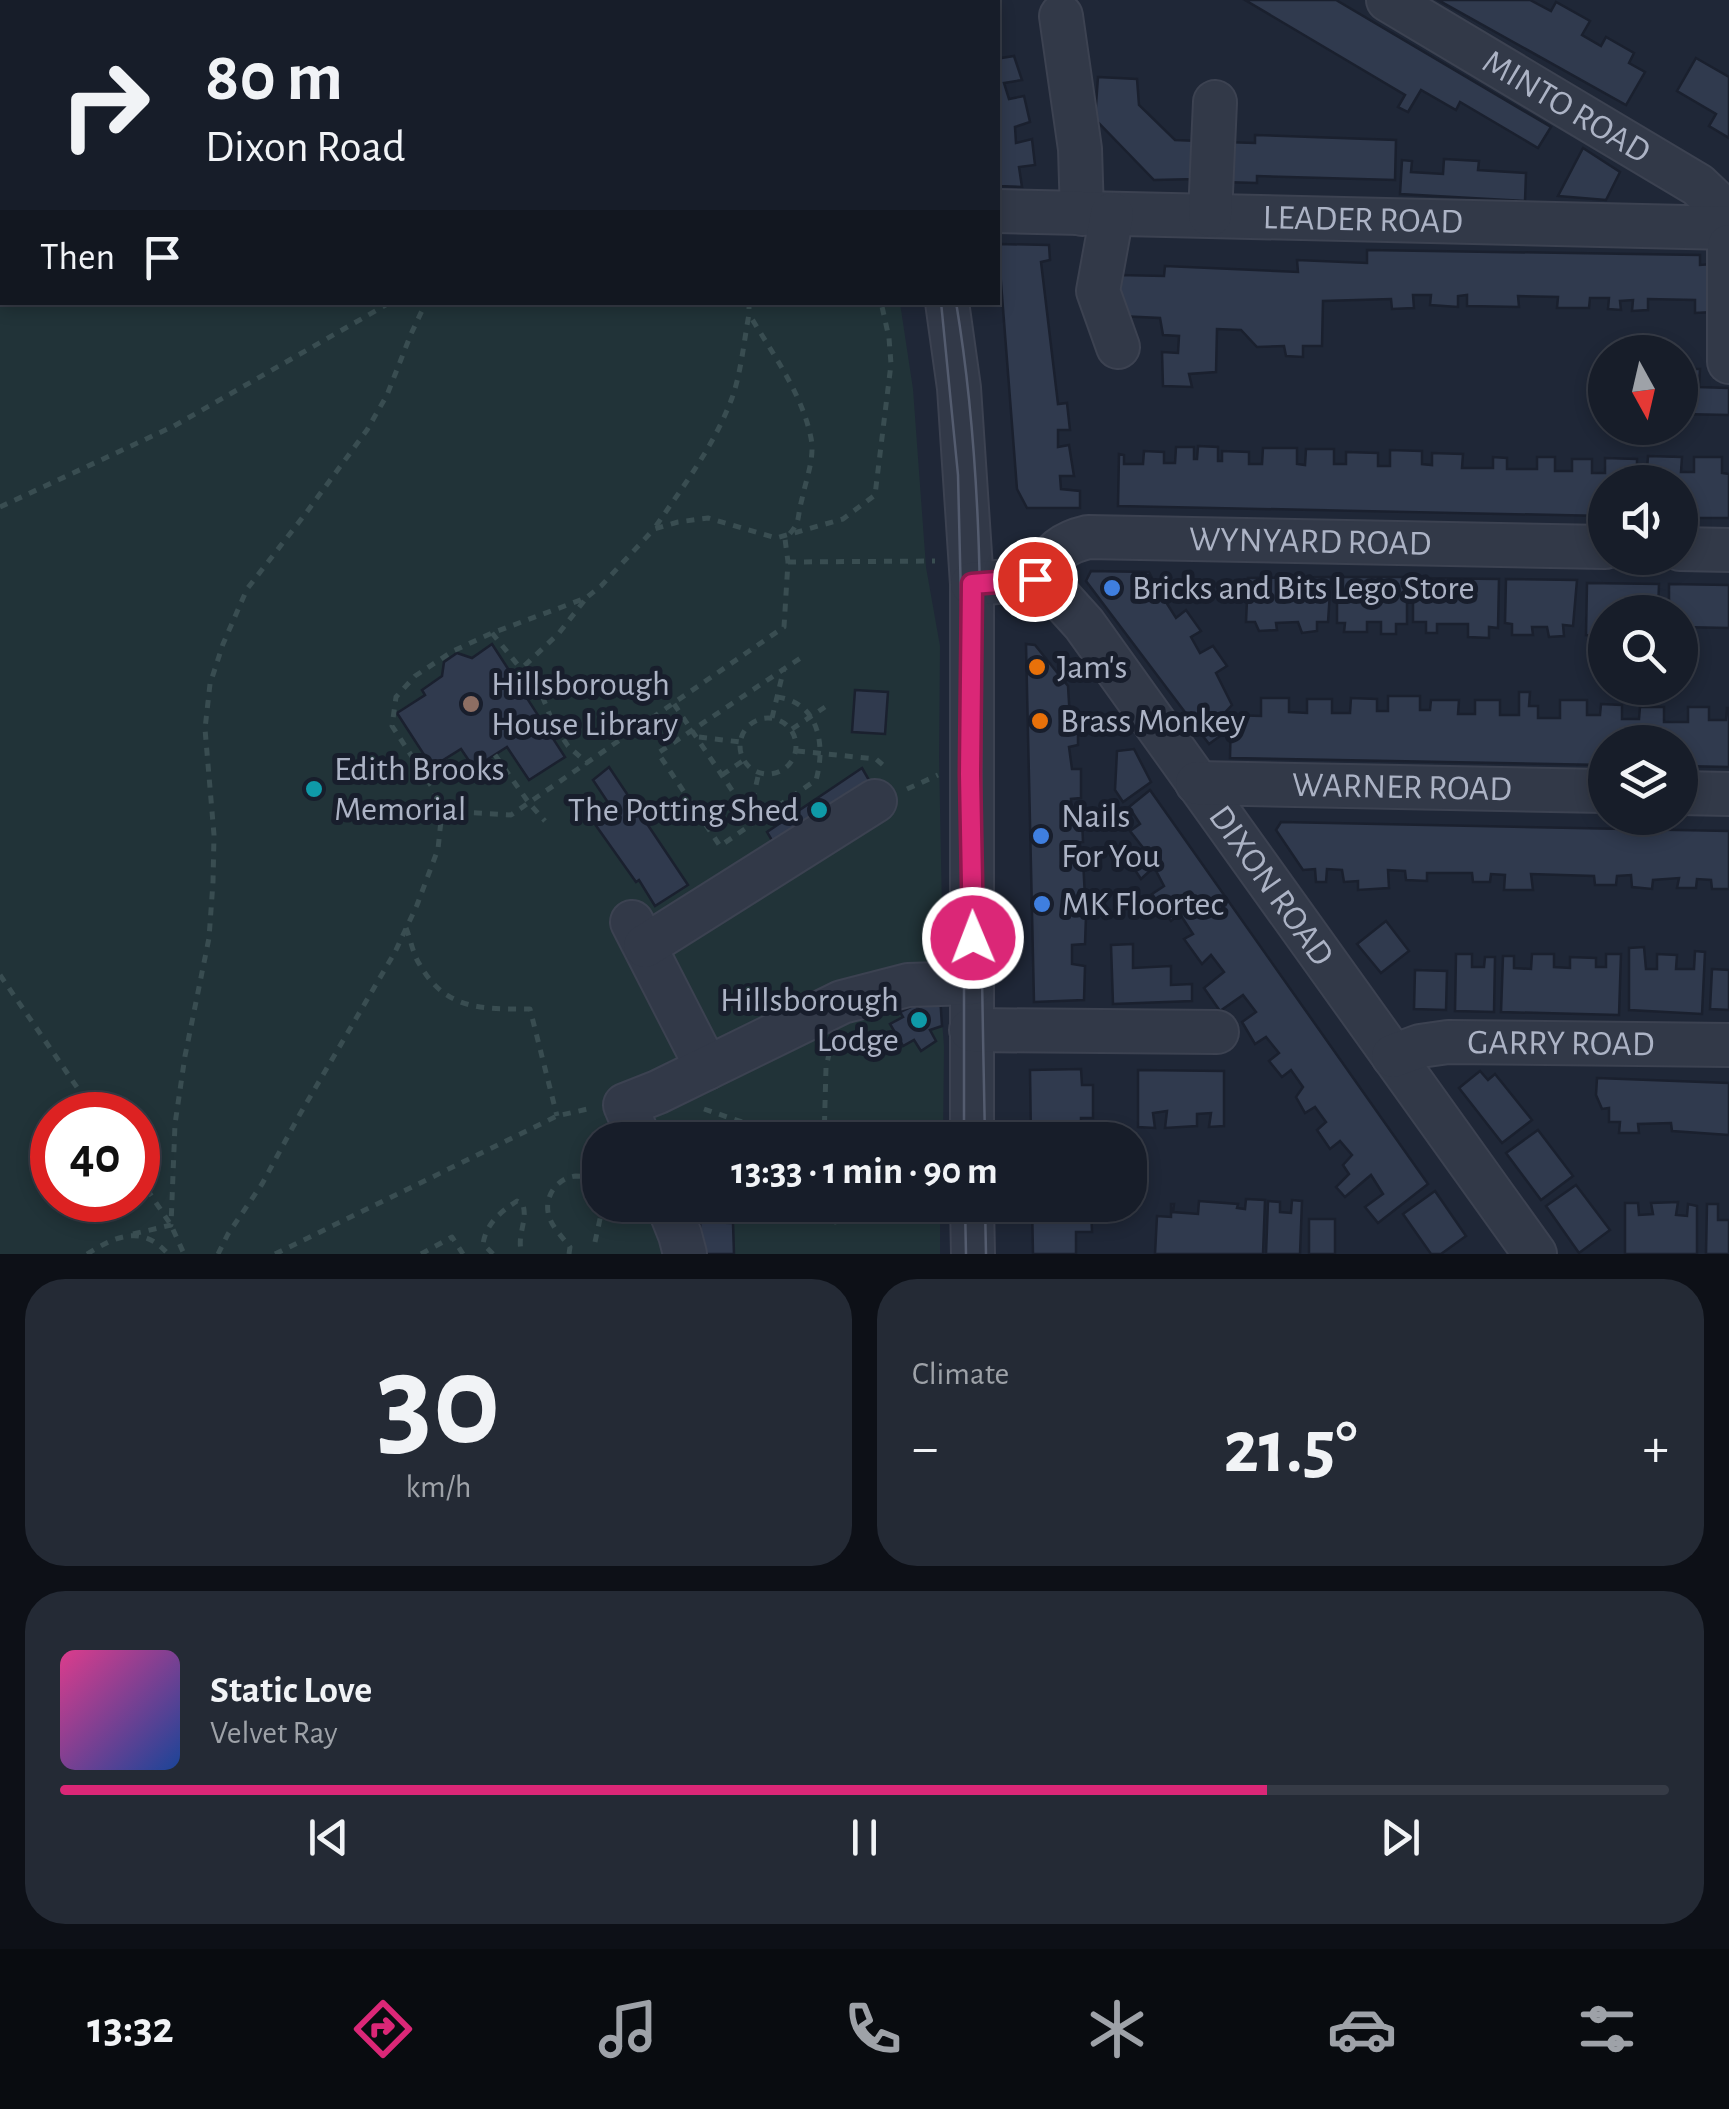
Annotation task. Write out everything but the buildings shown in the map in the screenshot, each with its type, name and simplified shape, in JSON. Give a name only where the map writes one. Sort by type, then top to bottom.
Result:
[{"type":"street","name":"MINTO ROAD","points":[[1388,0],[1698,185],[1716,202],[1729,228]]},
{"type":"street","points":[[1061,16],[1080,149],[1097,214],[1110,237],[1098,291],[1118,347]]},
{"type":"street","points":[[1210,215],[1215,102]]},
{"type":"street","name":"LEADER ROAD","points":[[1000,211],[1729,228]]},
{"type":"street","points":[[1729,246],[1729,362]]},
{"type":"street","points":[[947,305],[959,388],[971,573],[972,1122]]},
{"type":"street","name":"WYNYARD ROAD","points":[[1035,579],[1068,542],[1088,537],[1588,547]]},
{"type":"street","points":[[1698,549],[1729,550]]},
{"type":"street","points":[[971,573],[1035,579]]},
{"type":"street","name":"DIXON ROAD","points":[[1035,579],[1056,593],[1084,624],[1535,1254]]},
{"type":"street","name":"WARNER ROAD","points":[[1197,784],[1588,791]]},
{"type":"street","points":[[1698,793],[1729,794]]},
{"type":"street","points":[[708,1068],[638,933],[874,801]]},
{"type":"street","points":[[641,1112],[708,1068],[842,1002],[908,985],[972,982]]},
{"type":"street","points":[[972,1030],[1216,1032]]},
{"type":"street","name":"GARRY ROAD","points":[[1393,1056],[1420,1046],[1448,1042],[1729,1045]]},
{"type":"street","points":[[675,1222],[686,1254]]},
{"type":"street","points":[[972,1222],[973,1254]]},
{"type":"path","points":[[0,507],[174,426],[386,305]]},
{"type":"path","points":[[171,1225],[175,1124],[209,938],[214,882],[214,835],[204,730],[210,684],[222,644],[247,589],[367,430],[387,395],[425,305]]},
{"type":"path","points":[[520,668],[560,633],[586,598],[654,528],[696,470],[733,395],[749,305]]},
{"type":"path","points":[[654,528],[708,518],[776,538],[843,518],[875,495],[891,364],[882,305]]},
{"type":"path","points":[[442,810],[511,815],[784,627],[788,562],[785,539],[798,526],[812,440],[797,396],[749,314]]},
{"type":"path","points":[[788,562],[971,573]]},
{"type":"path","points":[[218,1254],[395,952],[438,849],[442,810],[432,787],[392,726],[396,697],[415,676],[452,651],[586,598]]},
{"type":"path","points":[[492,633],[541,693],[568,746],[588,764]]},
{"type":"path","points":[[777,697],[790,698],[802,705],[820,734],[816,780],[720,846],[658,754],[802,657]]},
{"type":"path","points":[[772,718],[784,668]]},
{"type":"path","points":[[674,704],[754,824]]},
{"type":"path","points":[[792,730],[825,707]]},
{"type":"path","points":[[772,718],[792,730],[796,751],[793,760],[778,772],[759,772],[744,760],[740,742],[749,724],[757,719],[772,718]]},
{"type":"path","points":[[697,737],[740,742]]},
{"type":"path","points":[[796,751],[876,759]]},
{"type":"path","points":[[495,755],[545,821]]},
{"type":"path","points":[[722,775],[744,760]]},
{"type":"path","points":[[750,816],[759,772]]},
{"type":"path","points":[[406,928],[420,966],[447,998],[484,1009],[530,1009],[557,1116]]},
{"type":"path","points":[[0,975],[80,1092]]},
{"type":"path","points":[[824,1122],[826,1068],[842,1002]]},
{"type":"path","points":[[275,1254],[557,1116],[607,1104],[703,1122]]},
{"type":"path","points":[[569,1254],[570,1246],[550,1221],[546,1204],[561,1181],[582,1177]]},
{"type":"path","points":[[493,1254],[482,1244],[485,1231],[517,1201],[523,1204],[525,1212],[520,1234],[522,1254]]},
{"type":"path","points":[[160,1209],[184,1254]]},
{"type":"path","points":[[595,1242],[599,1222]]},
{"type":"path","points":[[88,1254],[108,1241],[171,1225]]},
{"type":"path","points":[[133,1234],[160,1244],[168,1254]]},
{"type":"path","points":[[421,1254],[452,1237],[463,1254]]},
{"type":"shaded area","points":[[0,305],[900,305],[913,389],[926,567],[940,646],[942,910],[937,957],[944,1046],[943,1122],[582,1122],[582,1222],[940,1222],[940,1254],[0,1254]]},
{"type":"tram line","points":[[941,305],[958,475],[964,725],[964,1122]]},
{"type":"tram line","points":[[956,305],[972,427],[979,553],[985,1122]]},
{"type":"tram line","points":[[965,1222],[966,1254]]},
{"type":"tram line","points":[[985,1222],[986,1254]]},
{"type":"place","name":"Bricks and Bits Lego Store","points":[[1112,588]]},
{"type":"place","name":"Jam's","points":[[1037,667]]},
{"type":"place","name":"Hillsborough House Library","points":[[471,704]]},
{"type":"place","name":"Brass Monkey","points":[[1040,721]]},
{"type":"place","name":"Edith Brooks Memorial","points":[[314,789]]},
{"type":"place","name":"The Potting Shed","points":[[819,810]]},
{"type":"place","name":"Nails For You","points":[[1041,836]]},
{"type":"place","name":"MK Floortec","points":[[1042,904]]},
{"type":"place","name":"Hillsborough Lodge","points":[[919,1020]]},
{"type":"route","points":[[973,938],[972,584],[1035,579]]}]
